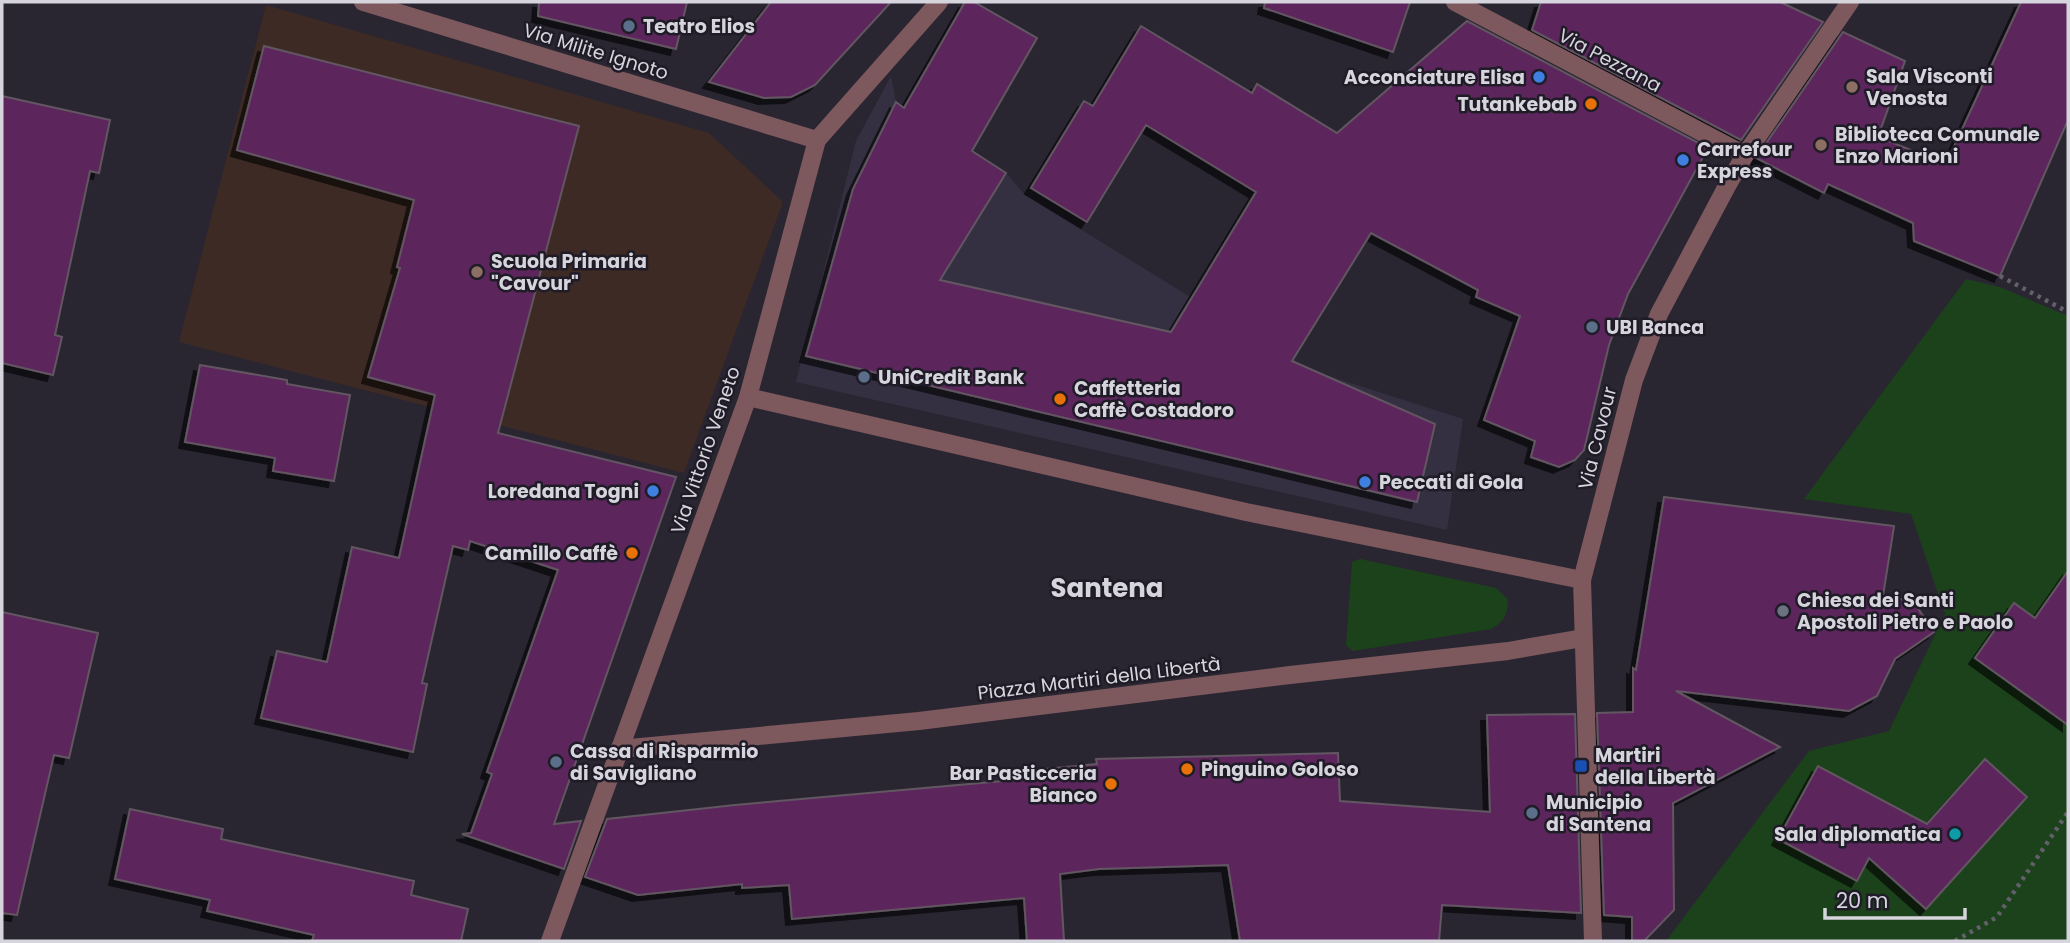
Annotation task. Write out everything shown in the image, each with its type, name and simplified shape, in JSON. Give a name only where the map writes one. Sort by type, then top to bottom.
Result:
[{"type":"street","name":"Via Milite Ignoto","points":[[363,2],[817,140]]},
{"type":"street","name":"Via Vittorio Veneto","points":[[550,941],[748,397],[817,140],[939,2]]},
{"type":"street","name":"Via Pezzana","points":[[1455,2],[1745,155]]},
{"type":"street","name":"Via Cavour","points":[[1593,941],[1582,580],[1634,380],[1659,314],[1745,155],[1850,2]]},
{"type":"street","points":[[748,397],[1246,512],[1582,580]]},
{"type":"street","name":"Piazza Martiri della Libertà","points":[[619,749],[919,721],[1507,651],[1583,638]]},
{"type":"path","points":[[2000,276],[2068,312]]},
{"type":"path","points":[[1955,941],[1997,917],[2068,812]]},
{"type":"shaded area","name":"Scuola Primaria \"Cavour\"","points":[[266,5],[709,133],[783,202],[684,473],[179,342]]},
{"type":"shaded area","points":[[891,76],[896,102],[1006,173],[1025,195],[1307,369],[1463,419],[1447,530],[796,382],[856,141]]},
{"type":"green space","points":[[1966,279],[2000,287],[2068,316],[2068,941],[1666,941],[1809,751],[1889,731],[1945,614],[1911,514],[1804,499]]},
{"type":"green space","points":[[1360,559],[1496,588],[1508,599],[1506,613],[1491,629],[1353,651],[1346,645],[1352,562]]},
{"type":"building","name":"Teatro Elios","points":[[539,2],[687,2],[676,49],[538,16]]},
{"type":"building","points":[[771,2],[891,2],[815,85],[791,97],[764,98],[709,82]]},
{"type":"building","points":[[965,2],[974,2],[1037,38],[972,151],[1006,173],[940,280],[1171,332],[1256,192],[1146,125],[1087,222],[1031,188],[1084,101],[1093,106],[1141,26],[1252,93],[1257,84],[1337,133],[1467,21],[1708,148],[1628,294],[1609,345],[1584,450],[1575,460],[1559,467],[1531,457],[1535,441],[1484,420],[1520,316],[1476,297],[1478,290],[1371,233],[1292,361],[1435,424],[1417,502],[806,356],[853,189],[896,102],[904,108]]},
{"type":"building","points":[[1265,2],[1410,2],[1393,52],[1264,8]]},
{"type":"building","points":[[1541,2],[1780,2],[1823,22],[1741,140],[1532,30]]},
{"type":"building","points":[[2021,2],[2068,2],[2068,120],[2000,276],[1914,241],[1913,223],[1828,184],[1824,193],[1756,158],[1843,32],[1905,61],[1878,137],[1946,164]]},
{"type":"building","points":[[264,46],[579,126],[498,433],[676,477],[554,824],[581,821],[564,869],[462,834],[471,833],[492,774],[487,772],[558,570],[470,541],[468,550],[453,546],[422,683],[427,684],[413,752],[261,718],[277,651],[327,662],[352,547],[399,558],[435,395],[368,377],[400,268],[397,267],[414,200],[237,150]]},
{"type":"building","points":[[2,96],[110,120],[99,173],[90,171],[55,335],[62,337],[53,375],[2,363]]},
{"type":"building","points":[[200,365],[287,380],[287,384],[350,395],[334,481],[273,471],[275,458],[185,442]]},
{"type":"building","name":"Chiesa dei Santi Apostoli Pietro e Paolo","points":[[1664,497],[1894,526],[1883,596],[1913,601],[1934,632],[1895,659],[1877,696],[1849,711],[1676,691],[1780,747],[1673,803],[1674,910],[1644,941],[1632,941],[1632,917],[1604,915],[1597,713],[1633,712],[1633,668],[1636,670]]},
{"type":"building","points":[[2068,571],[2068,725],[1975,658],[2014,603],[2035,618]]},
{"type":"building","points":[[2,612],[98,633],[69,758],[54,755],[17,915],[2,913]]},
{"type":"building","points":[[1575,714],[1581,913],[1442,905],[1439,941],[1240,941],[1228,865],[1099,869],[1060,874],[1064,941],[1027,941],[1024,898],[792,919],[789,885],[742,888],[742,884],[638,895],[585,877],[607,819],[1014,780],[1013,772],[1097,764],[1096,759],[1338,753],[1340,801],[1490,812],[1487,715]]},
{"type":"building","points":[[1985,759],[2027,797],[1926,909],[1869,858],[1857,881],[1778,839],[1818,766],[1927,824]]},
{"type":"building","points":[[130,809],[223,829],[221,839],[414,881],[411,895],[468,909],[461,941],[312,941],[314,935],[207,911],[210,900],[115,879]]},
{"type":"place","name":"Teatro Elios","points":[[629,26]]},
{"type":"place","name":"Acconciature Elisa","points":[[1539,77]]},
{"type":"place","name":"Sala Visconti Venosta","points":[[1852,87]]},
{"type":"place","name":"Tutankebab","points":[[1591,104]]},
{"type":"place","name":"Biblioteca Comunale Enzo Marioni","points":[[1821,145]]},
{"type":"place","name":"Carrefour Express","points":[[1683,160]]},
{"type":"place","name":"Scuola Primaria \"Cavour\"","points":[[477,272]]},
{"type":"place","name":"UBI Banca","points":[[1592,327]]},
{"type":"place","name":"UniCredit Bank","points":[[864,377]]},
{"type":"place","name":"Caffetteria Caffè Costadoro","points":[[1060,399]]},
{"type":"place","name":"Peccati di Gola","points":[[1365,482]]},
{"type":"place","name":"Loredana Togni","points":[[653,491]]},
{"type":"place","name":"Camillo Caffè","points":[[632,553]]},
{"type":"place","name":"Chiesa dei Santi Apostoli Pietro e Paolo","points":[[1783,611]]},
{"type":"place","name":"Cassa di Risparmio di Savigliano","points":[[556,762]]},
{"type":"place","name":"Martiri della Libertà","points":[[1581,766]]},
{"type":"place","name":"Pinguino Goloso","points":[[1187,769]]},
{"type":"place","name":"Bar Pasticceria Bianco","points":[[1111,784]]},
{"type":"place","name":"Municipio di Santena","points":[[1532,813]]},
{"type":"place","name":"Sala diplomatica","points":[[1955,834]]},
{"type":"district","name":"Santena","points":[[1107,588]]}]
